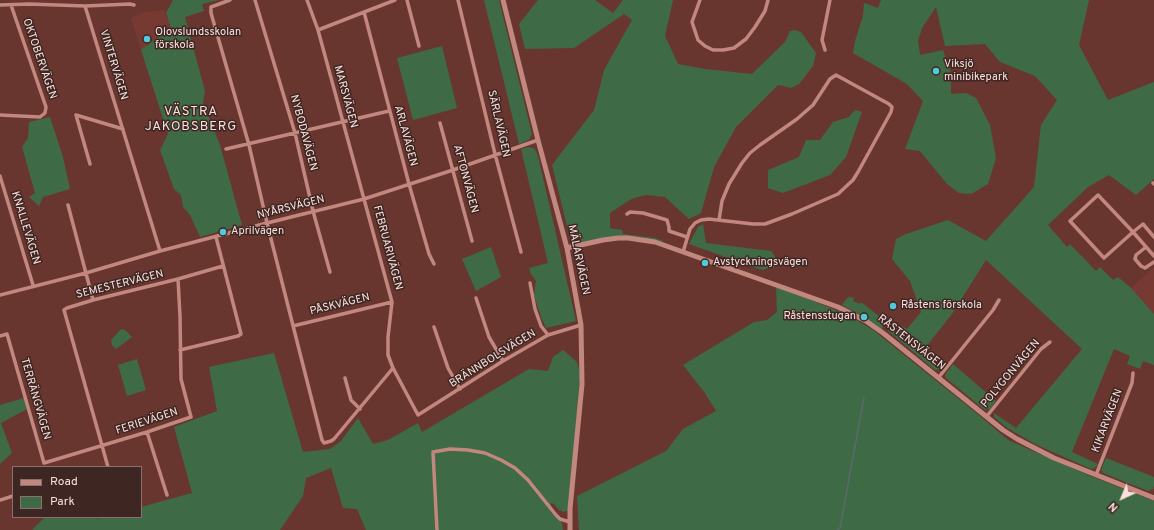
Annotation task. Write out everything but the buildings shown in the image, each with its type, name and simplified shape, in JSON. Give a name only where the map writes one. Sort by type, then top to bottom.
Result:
[{"type":"street","points":[[230,0],[211,7],[211,13],[249,145],[321,439],[324,443],[331,441],[360,409],[393,368]]},
{"type":"street","name":"NYBODAVÄGEN","points":[[255,0],[295,133],[330,272]]},
{"type":"street","name":"MARSVÄGEN","points":[[307,0],[318,30],[364,199]]},
{"type":"street","points":[[318,30],[395,0]]},
{"type":"street","points":[[407,0],[419,46]]},
{"type":"street","name":"SÄRLAVÄGEN","points":[[458,0],[495,154],[521,252]]},
{"type":"street","name":"MÄLARVÄGEN","points":[[503,0],[567,248],[581,325],[582,384],[570,510],[570,530]]},
{"type":"street","points":[[700,0],[692,22],[698,40],[713,50],[734,48],[746,39],[755,28],[765,11],[768,0]]},
{"type":"street","points":[[825,50],[822,40],[830,0]]},
{"type":"street","points":[[0,5],[28,2],[85,6],[131,3]]},
{"type":"street","name":"OKTOBERVÄGEN","points":[[0,115],[40,117],[45,113],[46,107],[11,5]]},
{"type":"street","name":"VINTERVÄGEN","points":[[85,6],[160,251]]},
{"type":"street","name":"ARLAVÄGEN","points":[[364,12],[409,184],[429,254],[434,264]]},
{"type":"street","points":[[683,252],[690,229],[695,223],[701,220],[765,224],[798,212],[838,194],[853,180],[858,172],[891,112],[892,107],[836,75],[830,79],[813,104],[797,119],[750,153],[729,184],[722,201],[719,220]]},
{"type":"street","points":[[226,149],[249,145],[389,111]]},
{"type":"street","points":[[90,164],[76,115],[123,129]]},
{"type":"street","name":"AFTONVÄGEN","points":[[440,123],[472,241]]},
{"type":"street","name":"NYÅRSVÄGEN","points":[[0,295],[33,285],[86,273],[160,251],[364,199],[538,140]]},
{"type":"street","name":"KNALLEVÄGEN","points":[[0,176],[33,285]]},
{"type":"street","points":[[1154,237],[1143,224],[1133,232],[1104,258],[1070,221],[1098,195],[1133,232],[1146,246],[1154,256]]},
{"type":"street","name":"FEBRUARIVÄGEN","points":[[364,199],[392,302],[388,348],[393,368],[418,415]]},
{"type":"street","points":[[68,205],[93,300]]},
{"type":"street","points":[[627,214],[630,212],[643,213],[667,220],[669,231],[687,237]]},
{"type":"street","points":[[180,350],[241,334],[216,237]]},
{"type":"street","name":"RÅSTENSVÄGEN","points":[[567,248],[603,240],[628,238],[655,242],[838,307],[866,321],[883,333],[1008,433],[1033,448],[1096,475],[1153,496]]},
{"type":"street","points":[[1146,246],[1136,255],[1135,259],[1145,268],[1154,262]]},
{"type":"street","name":"SEMESTERVÄGEN","points":[[108,466],[64,310],[93,300],[178,280],[223,266]]},
{"type":"street","name":"FERIEVÄGEN","points":[[44,463],[191,417],[180,379],[180,316],[178,280]]},
{"type":"street","points":[[530,283],[535,309],[542,326],[548,335]]},
{"type":"street","points":[[476,298],[489,337],[494,348],[503,361]]},
{"type":"street","points":[[939,377],[993,310],[999,300]]},
{"type":"street","name":"PÅSKVÄGEN","points":[[293,326],[392,302]]},
{"type":"street","name":"BRÄNNBOLSVÄGEN","points":[[418,415],[503,361],[548,335],[581,325]]},
{"type":"street","points":[[434,327],[448,368],[460,389]]},
{"type":"street","name":"TERRÄNGVÄGEN","points":[[0,336],[7,334],[44,463]]},
{"type":"street","name":"POLYGONVÄGEN","points":[[987,416],[1041,349],[1050,342]]},
{"type":"street","name":"KIKARVÄGEN","points":[[1096,475],[1132,383],[1133,373]]},
{"type":"street","points":[[345,378],[351,400],[360,409]]},
{"type":"street","points":[[147,432],[167,495]]},
{"type":"street","points":[[437,530],[433,452],[450,449],[468,450],[485,454],[501,460],[515,468],[528,480],[560,519],[570,522]]},
{"type":"street","points":[[0,500],[12,496]]},
{"type":"shaded area","name":"Olovslundsskolan förskola","points":[[164,10],[171,28],[141,50],[131,18],[145,12]]},
{"type":"shaded area","points":[[1154,267],[1154,314],[1131,288]]},
{"type":"green space","points":[[173,0],[219,0],[202,4],[204,11],[185,17],[205,91],[203,103],[220,145],[242,225],[200,237],[190,215],[183,207],[181,195],[174,189],[160,150],[168,134],[141,50],[171,28],[166,13]]},
{"type":"green space","points":[[484,0],[499,0],[532,134],[529,140],[519,144]]},
{"type":"green space","points":[[538,0],[595,0],[613,13],[623,0],[673,0],[665,36],[678,64],[705,69],[752,74],[785,42],[790,31],[795,30],[801,32],[816,53],[813,66],[799,84],[791,88],[778,85],[736,127],[714,167],[701,213],[689,219],[665,197],[646,195],[631,199],[610,213],[610,228],[622,230],[623,234],[655,238],[663,241],[663,243],[641,238],[569,244],[579,241],[584,237],[575,239],[569,234],[552,165],[594,110],[604,70],[632,20],[624,14],[574,48],[525,49],[519,24]]},
{"type":"green space","points":[[881,0],[1089,0],[1079,45],[1108,100],[1154,82],[1154,179],[1136,195],[1109,175],[1088,187],[1048,225],[1067,247],[1070,244],[1096,271],[1100,267],[1113,280],[1118,277],[1131,288],[1154,314],[1154,365],[1143,361],[1140,369],[1127,364],[1130,356],[1114,349],[1072,452],[1098,464],[1095,468],[1091,469],[1035,444],[1009,429],[994,417],[994,413],[1016,428],[1082,349],[986,260],[952,314],[921,353],[942,369],[935,370],[888,331],[891,327],[897,332],[902,326],[907,329],[921,312],[910,281],[892,259],[896,239],[906,234],[948,220],[986,241],[1034,187],[1041,125],[1057,100],[1035,76],[1000,62],[985,44],[945,46],[936,7],[922,28],[918,41],[920,55],[943,50],[951,73],[951,94],[966,93],[976,98],[990,125],[996,158],[988,184],[971,194],[959,193],[947,184],[920,151],[905,149],[923,101],[907,84],[853,53],[855,41],[863,16],[864,3],[878,8]]},
{"type":"green space","points":[[442,46],[457,108],[413,120],[397,58]]},
{"type":"green space","points":[[855,110],[862,112],[846,157],[830,175],[783,193],[768,188],[768,170],[799,157],[806,140],[820,140],[833,122],[849,117]]},
{"type":"green space","points":[[50,117],[63,157],[70,189],[43,197],[39,206],[29,197],[35,193],[22,147],[28,138],[29,122]]},
{"type":"green space","points":[[529,147],[535,149],[538,156],[576,321],[546,328],[534,295],[536,281],[529,268],[548,263],[521,149]]},
{"type":"green space","points":[[703,224],[706,243],[771,251],[781,265],[762,270],[689,244],[698,227]]},
{"type":"green space","points":[[491,247],[501,277],[476,291],[462,259]]},
{"type":"green space","points":[[776,286],[848,315],[873,330],[1008,440],[1093,477],[1154,501],[1154,530],[579,530],[577,496],[666,451],[683,429],[716,411],[705,393],[683,365],[754,322],[767,320],[777,312]]},
{"type":"green space","points":[[847,298],[854,298],[853,301],[860,304],[861,302],[884,320],[882,330],[861,315],[842,305]]},
{"type":"green space","points":[[121,329],[125,330],[132,337],[116,349],[112,345],[111,340]]},
{"type":"green space","points":[[563,350],[577,362],[580,374],[569,510],[564,512],[559,510],[554,504],[551,503],[551,512],[560,518],[563,530],[366,530],[357,509],[343,508],[331,468],[306,478],[303,496],[280,530],[32,530],[44,518],[142,518],[142,507],[192,493],[174,427],[217,411],[209,367],[274,353],[303,452],[330,449],[341,441],[358,418],[373,444],[388,440],[418,423],[422,432],[529,369],[548,371],[553,357]]},
{"type":"green space","points":[[137,359],[146,390],[127,396],[118,365]]},
{"type":"green space","points":[[953,364],[996,401],[990,409],[985,410],[946,378],[945,375]]},
{"type":"green space","points":[[24,398],[27,409],[1,423],[12,453],[0,464],[0,405]]},
{"type":"green space","points":[[1106,458],[1154,477],[1153,489],[1148,491],[1103,473],[1101,470]]},
{"type":"waterway","points":[[837,530],[840,528],[864,397]]},
{"type":"place","name":"Olovslundsskolan förskola","points":[[147,39]]},
{"type":"place","name":"Viksjö minibikepark","points":[[936,71]]},
{"type":"place","name":"Aprilvägen","points":[[223,232]]},
{"type":"place","name":"Avstyckningsvägen","points":[[705,263]]},
{"type":"place","name":"Råstens förskola","points":[[893,306]]},
{"type":"place","name":"Råstensstugan","points":[[864,317]]},
{"type":"district","name":"VÄSTRA JAKOBSBERG","points":[[191,120]]}]
